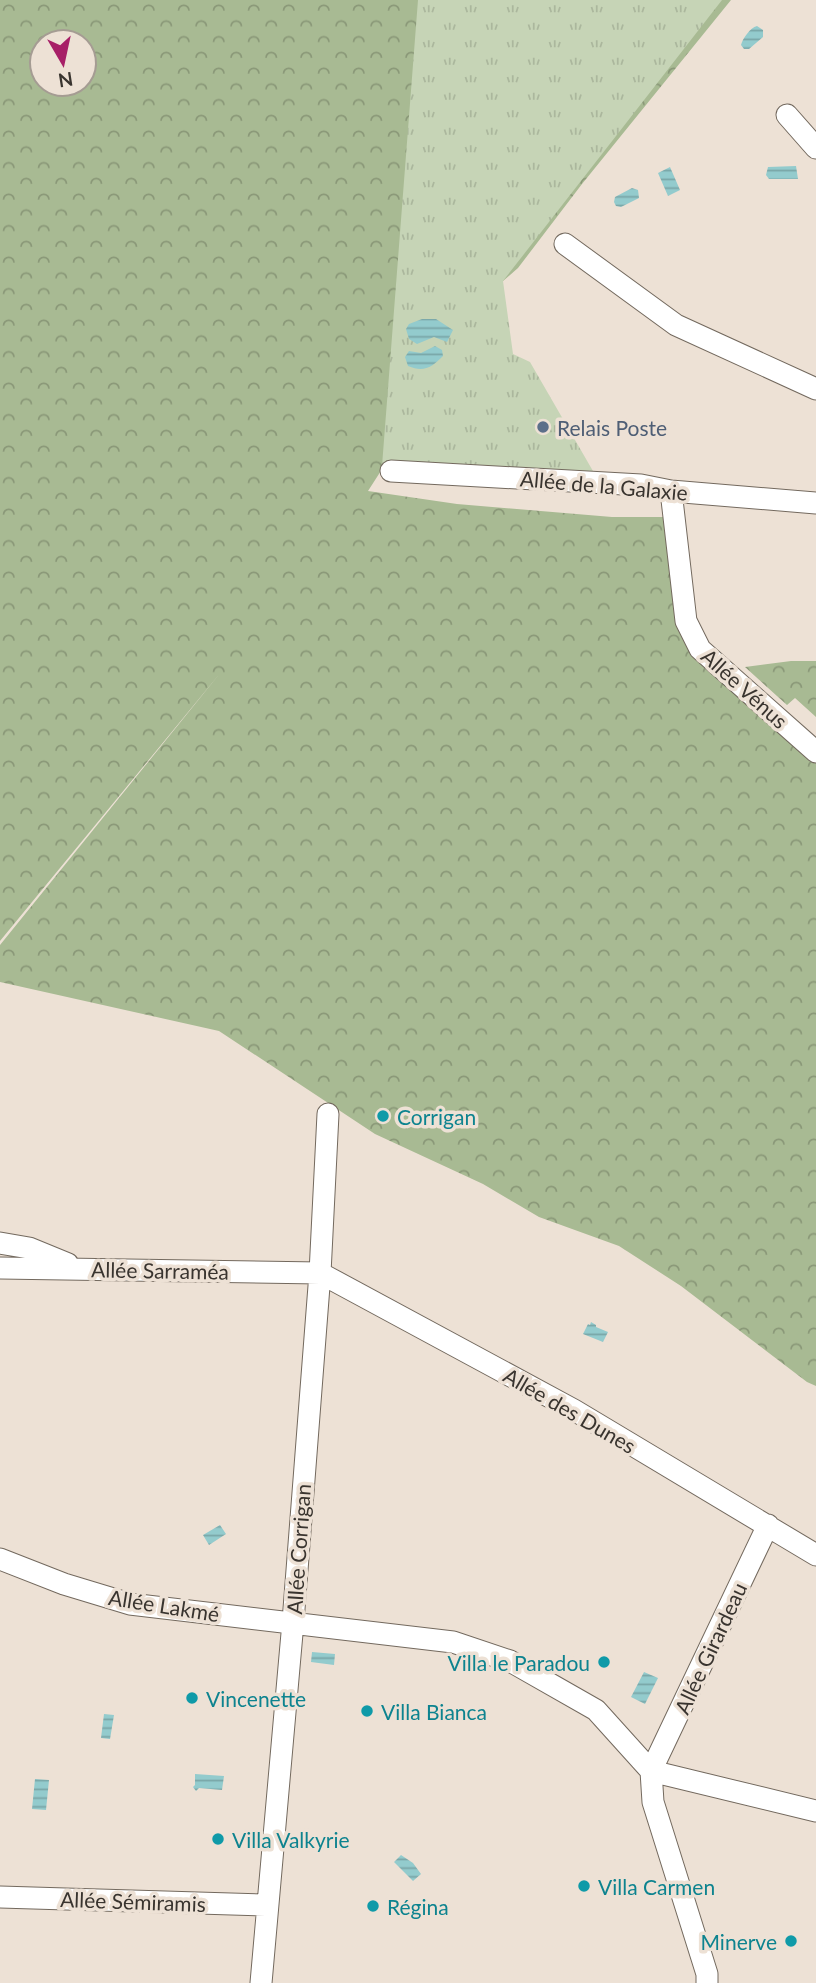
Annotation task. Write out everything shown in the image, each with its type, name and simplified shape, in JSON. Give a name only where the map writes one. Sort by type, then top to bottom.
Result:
[{"type":"street","points":[[787,115],[816,148]]},
{"type":"street","points":[[565,244],[676,326],[816,389]]},
{"type":"street","name":"Allée de la Galaxie","points":[[391,471],[641,485],[671,491],[816,503]]},
{"type":"street","name":"Allée Vénus","points":[[671,491],[686,621],[700,649],[816,752]]},
{"type":"street","name":"Allée Corrigan","points":[[261,1983],[320,1273],[328,1114]]},
{"type":"street","points":[[0,1243],[29,1248],[79,1268]]},
{"type":"street","name":"Allée Sarraméa","points":[[0,1268],[320,1273]]},
{"type":"street","name":"Allée des Dunes","points":[[320,1273],[574,1410],[816,1555]]},
{"type":"street","name":"Allée Girardeau","points":[[651,1771],[768,1525]]},
{"type":"street","name":"Allée Lakmé","points":[[0,1559],[64,1584],[130,1604],[453,1642],[510,1661],[596,1710],[651,1771]]},
{"type":"street","points":[[707,1983],[707,1974],[653,1802],[651,1771],[816,1811]]},
{"type":"street","name":"Allée Sémiramis","points":[[0,1897],[267,1905]]},
{"type":"green space","points":[[0,0],[731,0],[582,184],[518,268],[503,281],[368,491],[457,504],[612,517],[663,517],[679,622],[710,668],[816,763],[816,1386],[807,1382],[681,1286],[619,1246],[539,1217],[483,1184],[375,1134],[219,1031],[0,982],[0,945],[221,672],[0,941]]},
{"type":"green space","points":[[418,0],[722,0],[503,281],[513,354],[530,362],[597,478],[382,466]]},
{"type":"green space","points":[[791,661],[816,661],[816,717],[795,698],[787,705],[745,667]]},
{"type":"water","points":[[757,26],[763,30],[763,37],[749,49],[744,49],[741,45],[743,39]]},
{"type":"water","points":[[796,166],[798,179],[769,179],[766,175],[768,167]]},
{"type":"water","points":[[670,167],[680,190],[668,196],[658,173]]},
{"type":"water","points":[[632,188],[638,190],[639,198],[621,207],[616,206],[615,197]]},
{"type":"water","points":[[422,319],[436,319],[453,330],[447,342],[434,337],[417,344],[409,339],[406,329],[409,324]]},
{"type":"water","points":[[435,346],[442,350],[443,356],[435,363],[423,369],[408,366],[405,357],[409,351],[421,353]]},
{"type":"water","points":[[591,1322],[608,1332],[603,1342],[583,1334]]},
{"type":"water","points":[[220,1525],[226,1534],[209,1545],[203,1535]]},
{"type":"water","points":[[312,1652],[335,1654],[334,1665],[311,1662]]},
{"type":"water","points":[[644,1672],[658,1678],[645,1704],[631,1697]]},
{"type":"water","points":[[104,1714],[114,1715],[110,1739],[101,1738]]},
{"type":"water","points":[[195,1774],[224,1776],[222,1790],[199,1788],[196,1791],[193,1787]]},
{"type":"water","points":[[35,1779],[49,1780],[46,1810],[32,1809]]},
{"type":"water","points":[[401,1855],[413,1863],[421,1874],[413,1881],[394,1862]]},
{"type":"place","name":"Relais Poste","points":[[543,427]]},
{"type":"place","name":"Corrigan","points":[[383,1116]]},
{"type":"place","name":"Villa le Paradou","points":[[604,1662]]},
{"type":"place","name":"Vincenette","points":[[192,1698]]},
{"type":"place","name":"Villa Bianca","points":[[367,1711]]},
{"type":"place","name":"Villa Valkyrie","points":[[218,1839]]},
{"type":"place","name":"Villa Carmen","points":[[584,1886]]},
{"type":"place","name":"Régina","points":[[373,1906]]},
{"type":"place","name":"Minerve","points":[[791,1941]]}]
